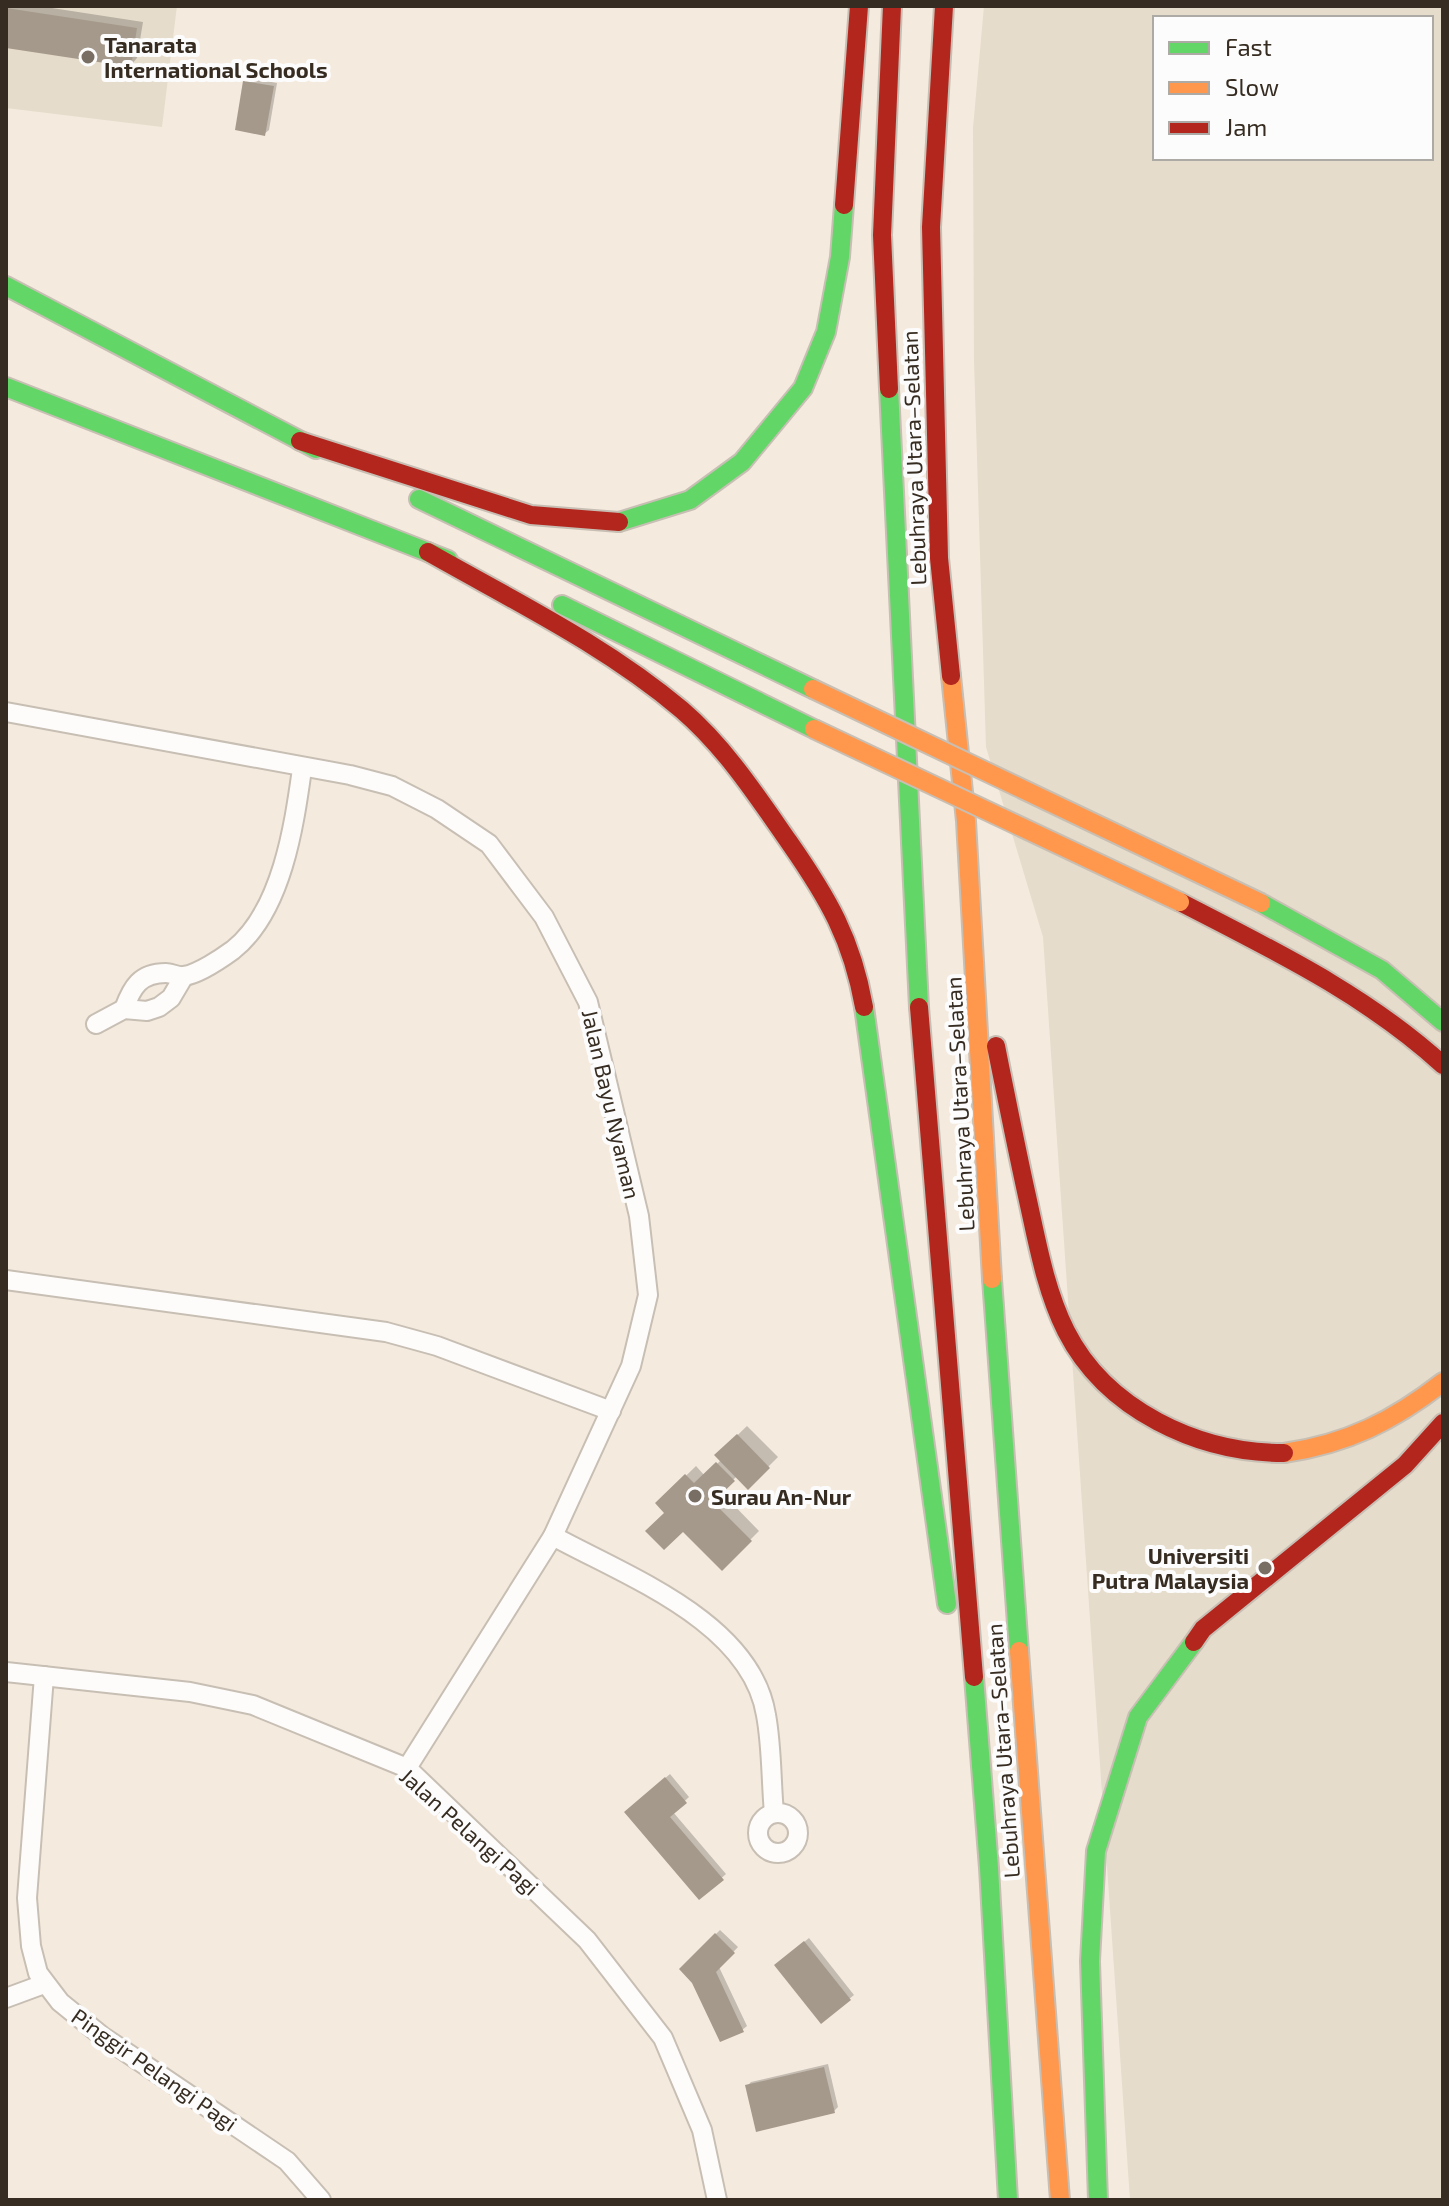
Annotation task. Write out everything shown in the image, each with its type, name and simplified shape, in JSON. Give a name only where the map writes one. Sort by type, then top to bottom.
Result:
[{"type":"highway","points":[[300,441],[531,515],[619,522],[690,500],[742,462],[803,388],[826,332],[840,257],[859,6]]},
{"type":"highway","name":"Lebuhraya Utara–Selatan","points":[[892,6],[882,235],[898,630],[917,979],[989,1868],[1008,2200]]},
{"type":"highway","name":"Lebuhraya Utara–Selatan","points":[[944,6],[931,227],[933,428],[939,558],[966,821],[997,1357],[1060,2200]]},
{"type":"highway","points":[[6,286],[300,441],[1261,903],[1338,944],[1428,1004],[1443,1022]]},
{"type":"highway","points":[[6,387],[525,587],[814,729],[1180,902],[1345,988],[1384,1013],[1443,1065]]},
{"type":"highway","points":[[428,552],[603,651],[683,711],[740,771],[788,836],[825,894],[856,961],[871,1047],[937,1540],[989,1868]]},
{"type":"highway","points":[[976,982],[994,1039],[1045,1281],[1080,1354],[1133,1406],[1171,1432],[1212,1449],[1260,1455],[1340,1443],[1416,1407],[1443,1382]]},
{"type":"highway","points":[[1098,2200],[1090,1961],[1096,1851],[1138,1717],[1203,1629],[1405,1465],[1443,1423]]},
{"type":"street","name":"Jalan Bayu Nyaman","points":[[6,712],[302,769],[350,775],[392,786],[437,809],[489,844],[544,917],[588,1002],[639,1216],[648,1295],[631,1366],[553,1536],[407,1768]]},
{"type":"street","points":[[96,1024],[124,1009],[147,1011],[159,1007],[171,998],[184,976],[233,950],[244,940],[271,897],[293,830],[302,769]]},
{"type":"street","points":[[124,1009],[139,979],[152,973],[184,976]]},
{"type":"street","points":[[6,1280],[386,1332],[437,1346],[611,1411]]},
{"type":"street","points":[[553,1536],[681,1605],[733,1646],[754,1680],[766,1713],[774,1813]]},
{"type":"street","name":"Jalan Pelangi Pagi","points":[[6,1672],[190,1692],[253,1705],[407,1768],[587,1940],[663,2038],[702,2130],[717,2200]]},
{"type":"street","points":[[41,1979],[31,1946],[27,1898],[44,1676]]},
{"type":"street","points":[[6,1986],[41,1979]]},
{"type":"street","points":[[6,1998],[41,1979]]},
{"type":"street","name":"Pinggir Pelangi Pagi","points":[[41,1979],[60,2002],[102,2036],[287,2161],[321,2200]]},
{"type":"shaded area","name":"Tanarata International Schools","points":[[6,6],[177,6],[162,127],[6,108]]},
{"type":"shaded area","name":"Universiti Putra Malaysia","points":[[984,6],[1443,6],[1443,2200],[1130,2200],[1043,937],[986,747],[974,361],[973,128]]},
{"type":"building","points":[[6,8],[137,28],[131,67],[6,48]]},
{"type":"building","points":[[243,81],[274,86],[265,136],[235,130]]},
{"type":"building","points":[[737,1434],[770,1468],[748,1490],[714,1455]]},
{"type":"building","points":[[716,1462],[735,1481],[713,1502],[752,1541],[722,1571],[683,1532],[664,1550],[645,1531],[664,1513],[655,1503],[685,1474],[694,1483]]},
{"type":"building","points":[[665,1777],[687,1803],[670,1817],[724,1880],[699,1900],[624,1812]]},
{"type":"building","points":[[715,1933],[735,1953],[716,1972],[744,2032],[720,2042],[692,1983],[679,1969]]},
{"type":"building","points":[[804,1941],[851,2000],[821,2024],[774,1965]]},
{"type":"building","points":[[824,2067],[835,2113],[756,2132],[745,2085]]},
{"type":"traffic: fast","points":[[619,522],[690,500],[742,462],[803,388],[826,332],[840,257],[844,205]]},
{"type":"traffic: fast","points":[[6,286],[316,449]]},
{"type":"traffic: fast","points":[[6,387],[448,560]]},
{"type":"traffic: fast","points":[[889,389],[919,1007]]},
{"type":"traffic: fast","points":[[419,499],[813,689]]},
{"type":"traffic: fast","points":[[562,605],[814,729]]},
{"type":"traffic: fast","points":[[1261,903],[1382,970],[1443,1022]]},
{"type":"traffic: fast","points":[[864,1007],[947,1604]]},
{"type":"traffic: fast","points":[[992,1279],[1019,1651]]},
{"type":"traffic: fast","points":[[1098,2200],[1090,1961],[1096,1851],[1138,1717],[1194,1642]]},
{"type":"traffic: fast","points":[[974,1677],[989,1868],[1008,2200]]},
{"type":"traffic: slow","points":[[951,676],[966,821],[992,1279]]},
{"type":"traffic: slow","points":[[813,689],[1261,903]]},
{"type":"traffic: slow","points":[[814,729],[1180,902]]},
{"type":"traffic: slow","points":[[1284,1453],[1328,1444],[1368,1429],[1443,1382]]},
{"type":"traffic: slow","points":[[1019,1651],[1060,2200]]},
{"type":"traffic: jam","points":[[844,205],[859,6]]},
{"type":"traffic: jam","points":[[889,389],[882,235],[892,6]]},
{"type":"traffic: jam","points":[[944,6],[931,227],[939,558],[951,676]]},
{"type":"traffic: jam","points":[[300,441],[531,515],[619,522]]},
{"type":"traffic: jam","points":[[428,552],[590,644],[653,687],[698,724],[765,807],[827,901],[853,960],[864,1007]]},
{"type":"traffic: jam","points":[[1180,902],[1284,956],[1350,995],[1382,1016],[1443,1065]]},
{"type":"traffic: jam","points":[[919,1007],[974,1677]]},
{"type":"traffic: jam","points":[[996,1046],[1047,1282],[1066,1331],[1083,1359],[1105,1383],[1158,1422],[1219,1445],[1284,1453]]},
{"type":"traffic: jam","points":[[1194,1642],[1203,1629],[1405,1465],[1443,1423]]},
{"type":"place","name":"Tanarata International Schools","points":[[88,57]]},
{"type":"place","name":"Surau An-Nur","points":[[695,1496]]},
{"type":"place","name":"Universiti Putra Malaysia","points":[[1265,1568]]}]
